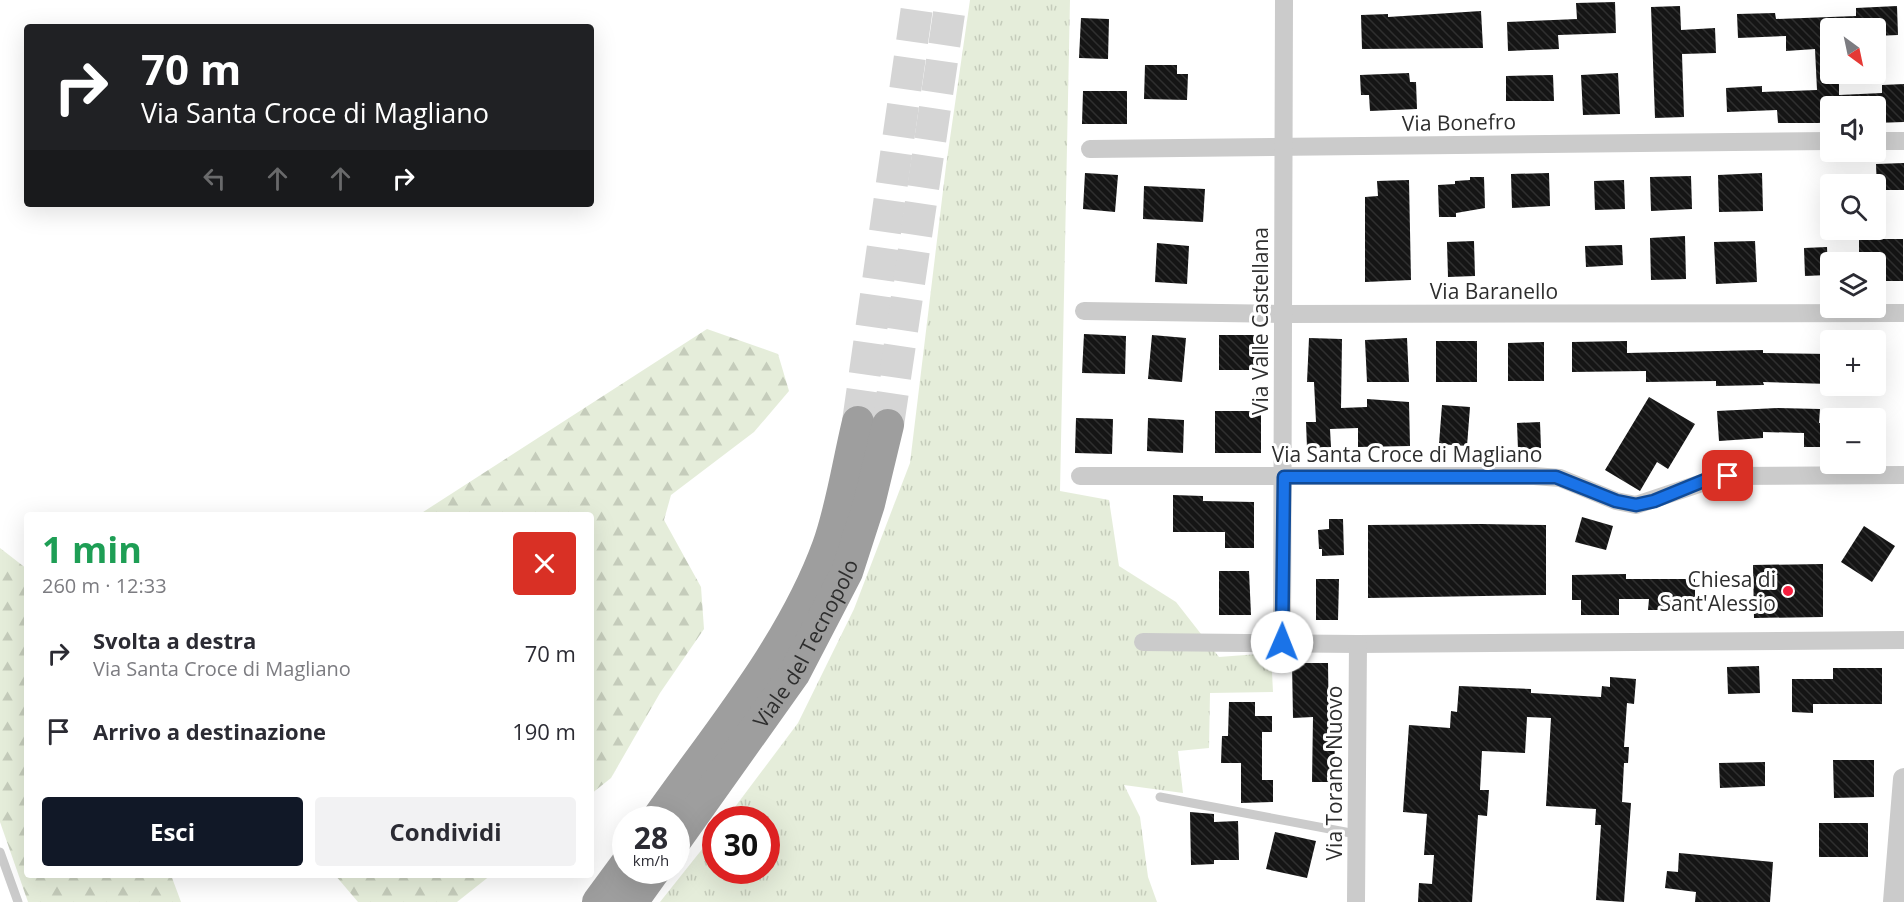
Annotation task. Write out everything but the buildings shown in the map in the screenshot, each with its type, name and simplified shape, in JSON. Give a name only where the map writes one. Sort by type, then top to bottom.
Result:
[{"type":"highway","name":"Viale del Tecnopolo","points":[[666,806],[766,663],[801,606],[828,545],[873,424],[869,504],[842,582],[794,674],[690,820]]},
{"type":"highway","points":[[598,902],[612,883]]},
{"type":"highway","points":[[632,902],[645,884]]},
{"type":"street","name":"Via Valle Castellana","points":[[1282,642],[1284,477],[1281,314],[1284,0]]},
{"type":"street","name":"Via Bonefro","points":[[1090,149],[1650,141],[1820,141]]},
{"type":"street","points":[[1886,141],[1904,141]]},
{"type":"street","name":"Via Baranello","points":[[1084,311],[1281,314],[1904,313]]},
{"type":"street","name":"Via Santa Croce di Magliano","points":[[1080,476],[1556,477],[1616,501],[1636,505],[1723,476],[1904,476]]},
{"type":"street","points":[[1143,642],[1358,644],[1904,640]]},
{"type":"street","name":"Via Torano Nuovo","points":[[1356,902],[1358,644]]},
{"type":"street","points":[[1894,902],[1904,779]]},
{"type":"lane","points":[[1160,797],[1356,834]]},
{"type":"lane","points":[[0,852],[18,902]]},
{"type":"green space","points":[[970,0],[1070,0],[1060,491],[1109,500],[1119,566],[1176,602],[1219,657],[1271,653],[1273,692],[1210,693],[1209,748],[1178,751],[1183,793],[1124,785],[1140,817],[1148,877],[1157,902],[660,902],[674,884],[690,884],[690,864],[702,849],[702,884],[780,884],[780,806],[736,806],[798,723],[854,609],[910,463],[946,166]]},
{"type":"green space","points":[[707,329],[778,354],[789,391],[754,432],[671,495],[664,520],[701,587],[704,629],[660,693],[611,778],[594,792],[594,512],[423,512]]},
{"type":"green space","points":[[0,548],[24,567],[24,878],[172,878],[181,902],[28,902],[0,822]]},
{"type":"green space","points":[[338,878],[487,878],[457,902],[358,902]]},
{"type":"tunnel","points":[[858,422],[918,0]]},
{"type":"tunnel","points":[[888,425],[951,0]]},
{"type":"place","name":"Chiesa di Sant'Alessio","points":[[1788,591]]},
{"type":"route","points":[[1282,642],[1284,477],[1518,475],[1556,477],[1616,501],[1636,505],[1654,501],[1708,479],[1728,476]]}]
